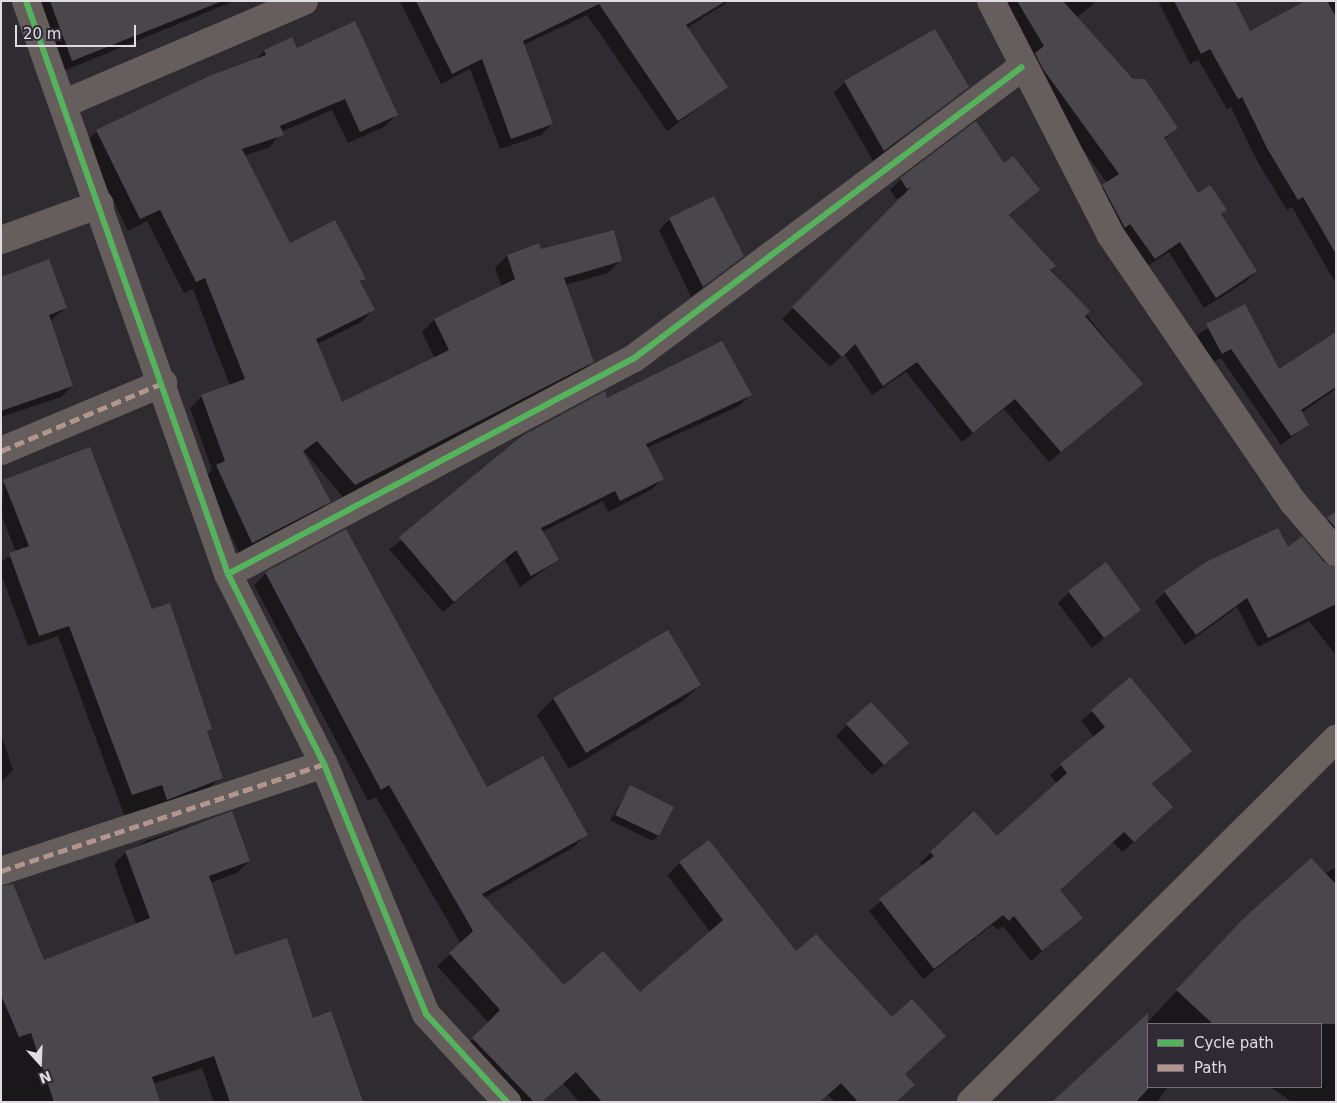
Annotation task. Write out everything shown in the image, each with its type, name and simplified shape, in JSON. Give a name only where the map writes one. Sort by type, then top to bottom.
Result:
[{"type":"main road","points":[[972,1102],[1336,739]]},
{"type":"street","points":[[26,1],[163,382],[228,574],[324,764],[426,1014],[507,1102]]},
{"type":"street","points":[[63,104],[304,1]]},
{"type":"street","points":[[991,1],[1022,67],[1110,234],[1293,502],[1336,552]]},
{"type":"street","points":[[228,574],[633,359],[1022,67]]},
{"type":"street","points":[[1,240],[100,204]]},
{"type":"street","points":[[1,451],[163,382]]},
{"type":"street","points":[[1,871],[324,764]]},
{"type":"building","points":[[50,1],[220,1],[220,2],[72,61]]},
{"type":"building","points":[[416,1],[726,1],[686,25],[728,87],[678,121],[599,4],[523,41],[553,124],[511,139],[482,59],[452,74]]},
{"type":"building","points":[[1017,1],[1063,1],[1133,79],[1145,79],[1178,128],[1164,138],[1198,193],[1210,185],[1227,210],[1221,214],[1257,271],[1216,298],[1180,242],[1155,259],[1130,224],[1125,228],[1102,185],[1119,174],[1043,69],[1035,53],[1044,46]]},
{"type":"building","points":[[1174,1],[1235,1],[1250,31],[1305,1],[1327,1],[1336,17],[1336,254],[1303,197],[1298,200],[1268,150],[1242,97],[1238,99],[1210,49],[1201,54]]},
{"type":"building","points":[[355,21],[398,115],[360,132],[345,99],[280,126],[284,135],[242,149],[290,243],[335,220],[366,279],[360,281],[375,310],[316,339],[342,402],[449,350],[434,319],[515,279],[507,255],[539,243],[541,249],[614,230],[622,261],[564,278],[594,362],[355,485],[317,441],[303,451],[331,502],[252,543],[216,465],[225,461],[201,395],[245,379],[205,278],[196,282],[160,210],[140,219],[96,130],[209,76],[266,55],[264,50],[292,37],[297,48]]},
{"type":"building","points":[[935,29],[969,87],[884,151],[844,81]]},
{"type":"building","points":[[976,121],[1004,163],[1013,156],[1040,190],[1009,215],[1056,266],[1050,270],[1090,311],[1085,316],[1143,384],[1061,452],[1015,399],[973,433],[917,362],[883,386],[855,344],[842,357],[792,307],[912,186],[907,189],[900,178]]},
{"type":"building","points":[[714,196],[744,256],[703,287],[669,218]]},
{"type":"building","points":[[49,259],[67,308],[49,315],[73,386],[1,411],[1,277]]},
{"type":"building","points":[[1245,304],[1279,369],[1336,332],[1336,387],[1301,410],[1309,425],[1291,436],[1231,349],[1222,354],[1206,324]]},
{"type":"building","points":[[722,341],[752,395],[646,444],[664,479],[620,501],[615,491],[541,528],[559,560],[531,576],[516,550],[454,602],[399,537],[522,436],[605,391],[607,398]]},
{"type":"building","points":[[90,447],[152,609],[170,603],[212,729],[207,731],[223,778],[167,800],[162,785],[132,795],[69,626],[39,636],[9,553],[29,546],[3,480]]},
{"type":"building","points":[[1336,511],[1336,528],[1327,518]]},
{"type":"building","points":[[1278,528],[1288,547],[1302,536],[1324,562],[1336,567],[1336,604],[1268,638],[1247,598],[1196,635],[1164,591],[1206,562]]},
{"type":"building","points":[[346,529],[487,787],[543,756],[588,835],[482,894],[564,985],[603,951],[640,992],[723,920],[679,862],[709,840],[796,951],[816,934],[892,1017],[912,999],[946,1036],[905,1074],[915,1085],[896,1102],[858,1102],[841,1083],[820,1102],[602,1102],[576,1072],[542,1102],[534,1102],[472,1038],[500,1010],[449,953],[473,931],[389,785],[381,790],[265,572]]},
{"type":"building","points":[[1106,562],[1141,610],[1104,638],[1068,591]]},
{"type":"building","points":[[668,630],[701,685],[586,753],[553,698]]},
{"type":"building","points":[[1130,677],[1192,751],[1152,784],[1173,807],[1134,842],[1124,832],[1060,890],[1083,918],[1042,951],[1014,916],[1009,921],[1003,915],[934,969],[879,899],[934,856],[930,852],[974,811],[997,836],[1067,773],[1060,764],[1105,727],[1091,710]]},
{"type":"building","points":[[871,702],[909,743],[884,765],[846,724]]},
{"type":"building","points":[[630,785],[674,807],[659,836],[615,815]]},
{"type":"building","points":[[232,811],[250,861],[209,876],[235,955],[287,938],[313,1018],[331,1011],[363,1102],[230,1102],[214,1056],[152,1077],[160,1102],[54,1102],[31,1033],[19,1037],[1,995],[1,886],[13,884],[44,960],[150,918],[125,851]]},
{"type":"building","points":[[1311,858],[1336,884],[1336,1024],[1212,1023],[1176,990],[1244,918]]},
{"type":"building","points":[[1148,1013],[1148,1089],[1136,1102],[1052,1102]]},
{"type":"marked path","points":[[1,451],[163,383]]},
{"type":"marked path","points":[[1,871],[324,764]]},
{"type":"cycle path","points":[[26,1],[228,574],[324,764],[426,1014],[507,1102]]},
{"type":"cycle path","points":[[228,574],[633,359],[1022,67]]}]
